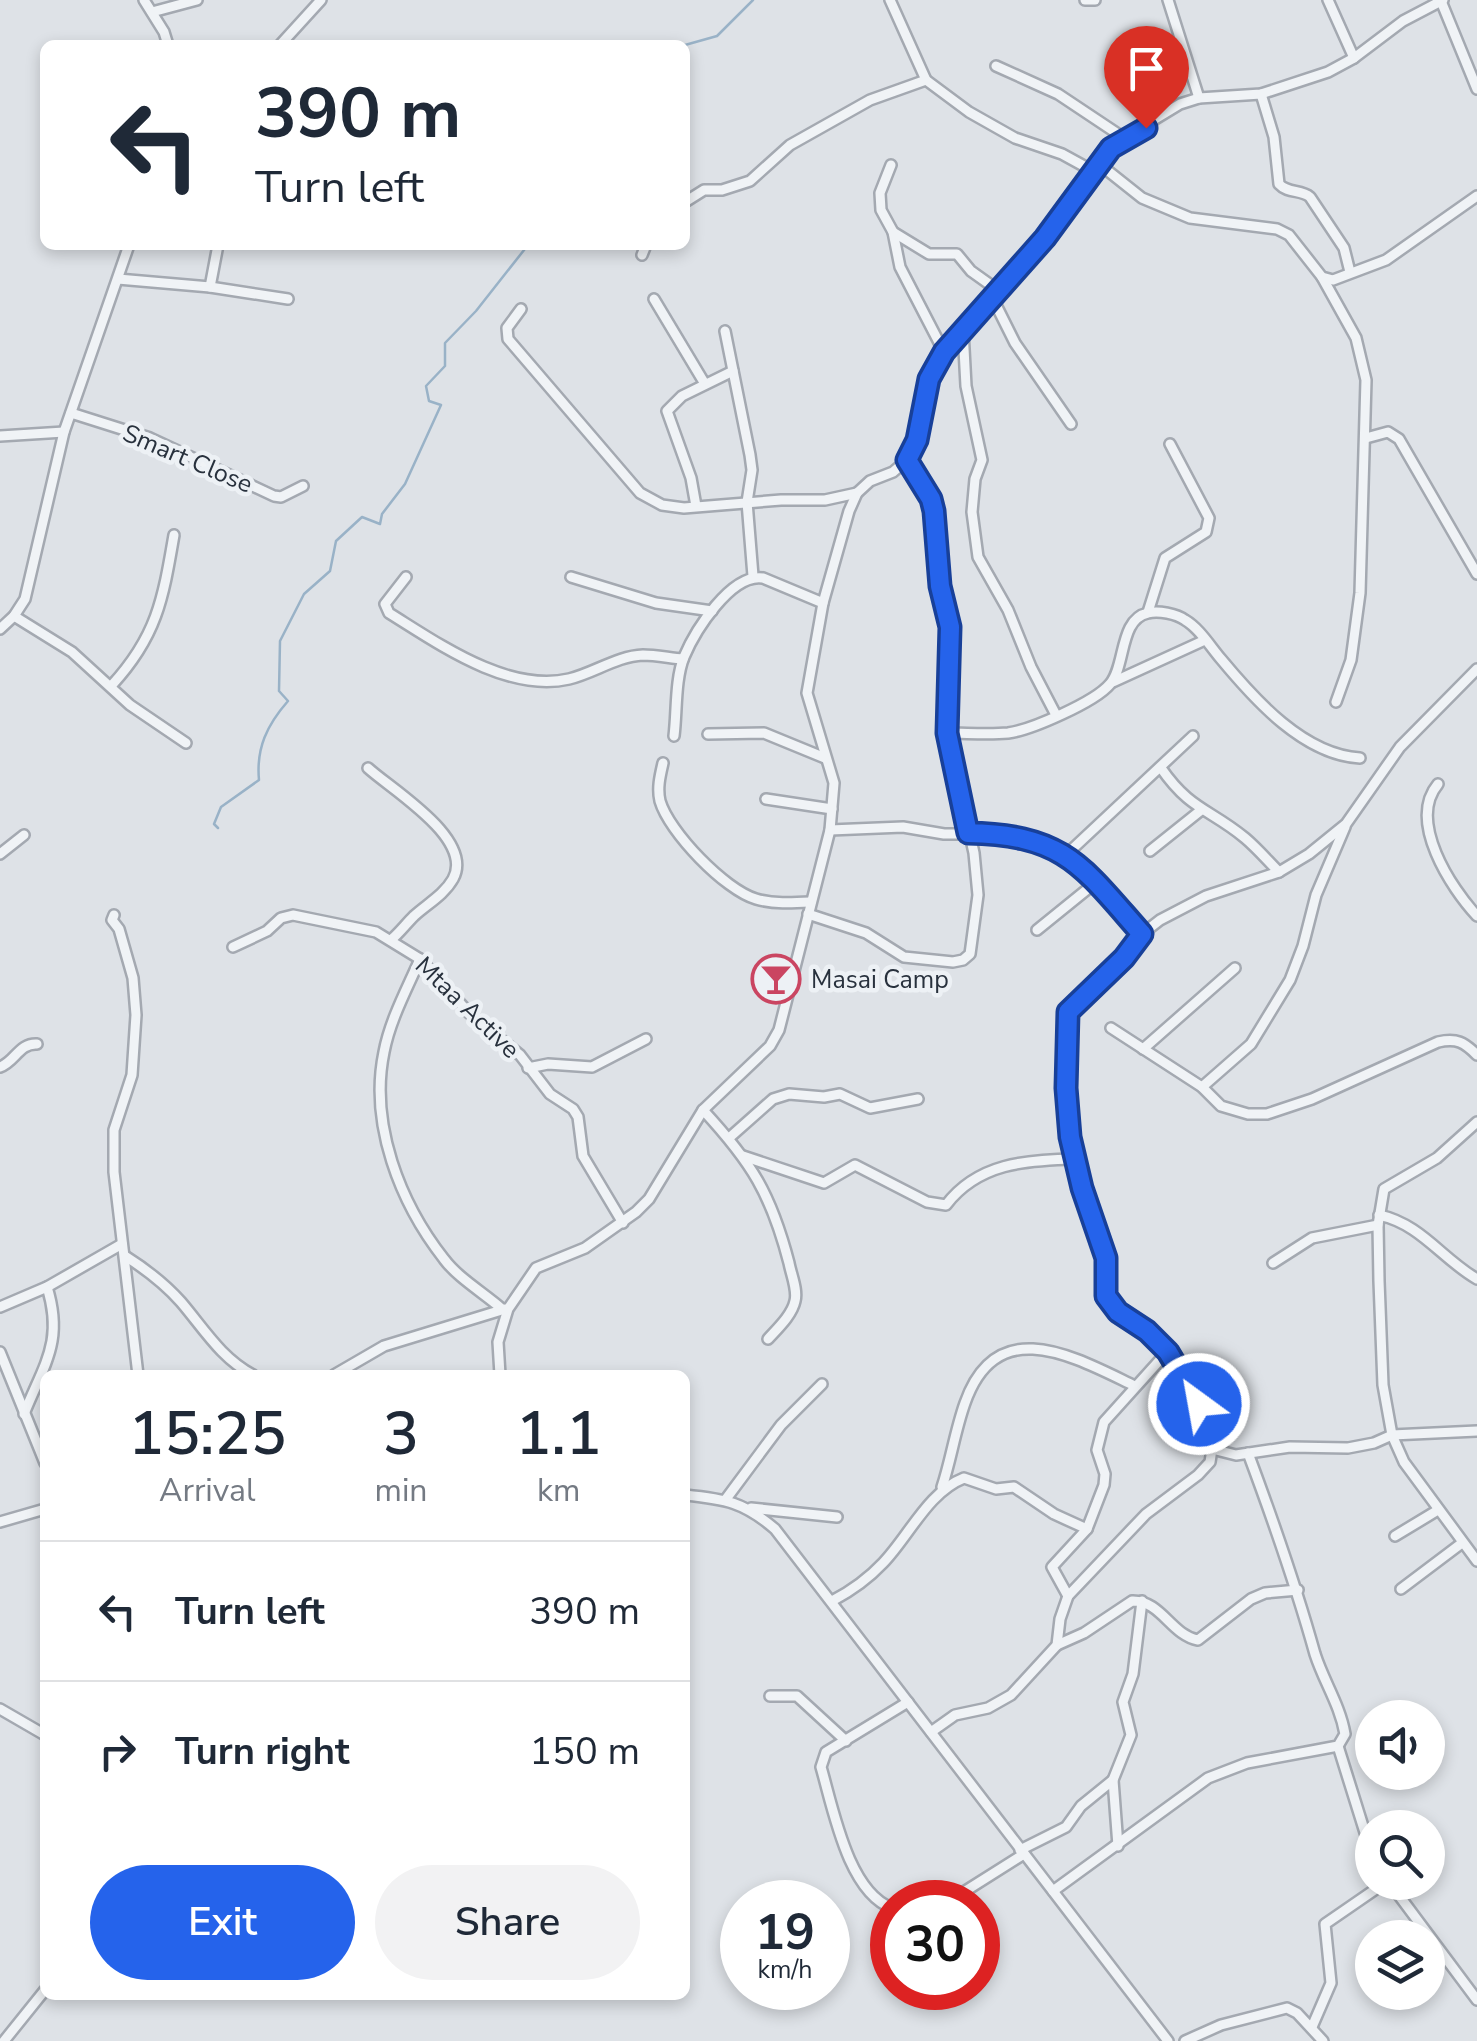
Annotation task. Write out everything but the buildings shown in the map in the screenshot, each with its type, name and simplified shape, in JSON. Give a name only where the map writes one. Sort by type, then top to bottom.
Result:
[{"type":"street","points":[[144,0],[166,40]]},
{"type":"street","points":[[152,12],[197,0]]},
{"type":"street","points":[[285,40],[321,0]]},
{"type":"street","points":[[890,0],[926,80],[969,112],[1015,138],[1096,167],[1142,198],[1190,218],[1277,229],[1288,234],[1322,277],[1342,309],[1361,354],[1366,380],[1360,594],[1351,660],[1336,702]]},
{"type":"street","points":[[1085,0],[1096,0]]},
{"type":"street","points":[[1168,0],[1199,98]]},
{"type":"street","points":[[1328,0],[1354,58]]},
{"type":"street","points":[[500,1370],[498,1342],[505,1308],[536,1268],[584,1248],[623,1223],[648,1199],[703,1110],[770,1046],[779,1030],[830,830],[834,783],[807,693],[823,603],[837,547],[858,493],[870,481],[892,472],[907,460],[917,440],[929,379],[944,352],[1054,226],[1096,167],[1124,138],[1180,104],[1199,98],[1260,94],[1328,72],[1354,58],[1402,21],[1442,1],[1477,89]]},
{"type":"street","points":[[996,66],[1058,94],[1124,138]]},
{"type":"street","points":[[690,199],[704,190],[722,190],[750,181],[790,144],[870,100],[926,80]]},
{"type":"street","points":[[1260,94],[1274,136],[1279,184],[1310,197],[1344,248],[1350,272]]},
{"type":"street","points":[[890,165],[880,203],[894,232],[900,267],[944,352]]},
{"type":"street","points":[[1322,277],[1333,280],[1386,260],[1477,196]]},
{"type":"street","points":[[894,232],[929,254],[956,254],[996,294],[1015,343],[1071,424]]},
{"type":"street","points":[[0,628],[25,599],[64,432],[127,250]]},
{"type":"street","points":[[210,287],[217,250]]},
{"type":"street","points":[[118,279],[288,298]]},
{"type":"street","points":[[654,299],[706,384]]},
{"type":"street","points":[[521,308],[507,328],[508,340],[640,493],[662,505],[696,506],[824,500],[858,493]]},
{"type":"street","points":[[964,330],[966,386],[982,460],[975,479],[972,512],[978,557],[1008,610],[1030,667],[1056,714]]},
{"type":"street","points":[[725,331],[752,470],[747,502],[753,576]]},
{"type":"street","points":[[696,506],[691,478],[668,412],[682,396],[733,371]]},
{"type":"street","name":"Smart Close","points":[[71,414],[150,438],[274,496],[290,494],[303,486]]},
{"type":"street","points":[[0,436],[64,432]]},
{"type":"street","points":[[1366,438],[1388,432],[1399,439],[1477,574]]},
{"type":"street","points":[[1148,612],[1164,558],[1210,526],[1210,518],[1170,444]]},
{"type":"street","points":[[808,914],[866,933],[904,957],[963,960],[970,954],[978,895],[947,733],[950,627],[940,586],[931,499],[907,460]]},
{"type":"street","points":[[112,685],[135,660],[159,615],[174,536]]},
{"type":"street","points":[[571,576],[656,603],[712,611]]},
{"type":"street","points":[[753,576],[823,603]]},
{"type":"street","points":[[674,736],[682,659],[712,611],[736,586],[753,576]]},
{"type":"street","points":[[406,577],[386,604],[388,614],[508,675],[565,680],[642,655],[682,659]]},
{"type":"street","points":[[1113,682],[1130,627],[1137,618],[1148,612],[1176,615],[1188,621],[1292,730],[1318,748],[1341,757],[1360,758]]},
{"type":"street","points":[[14,616],[45,632],[112,685],[130,705],[186,744]]},
{"type":"street","points":[[947,733],[1007,733],[1027,728],[1090,699],[1113,682],[1205,640]]},
{"type":"street","points":[[1202,1088],[1250,1044],[1290,980],[1316,895],[1346,824],[1400,746],[1477,669]]},
{"type":"street","points":[[708,734],[764,733],[825,758]]},
{"type":"street","points":[[1066,854],[1193,736]]},
{"type":"street","points":[[663,763],[658,786],[660,802],[673,828],[733,888],[754,899],[787,904],[810,902]]},
{"type":"street","points":[[368,768],[432,818],[453,848],[456,860],[454,878],[392,939]]},
{"type":"street","points":[[1161,768],[1176,790],[1200,811],[1245,838],[1279,872]]},
{"type":"street","points":[[1438,784],[1432,791],[1428,812],[1431,841],[1442,865],[1477,916]]},
{"type":"street","points":[[766,799],[832,809]]},
{"type":"street","points":[[1150,851],[1200,811]]},
{"type":"street","points":[[930,1732],[955,1714],[1000,1703],[1044,1662],[1057,1644],[1068,1596],[1146,1514],[1210,1462],[1212,1449],[1205,1412],[1168,1352],[1147,1331],[1118,1312],[1106,1296],[1106,1258],[1075,1159],[1066,1088],[1068,1012],[1160,920],[1206,896],[1279,872],[1310,854],[1346,824]]},
{"type":"street","points":[[830,830],[903,827],[944,834],[1001,834],[1045,843],[1066,854],[1142,934]]},
{"type":"street","points":[[0,854],[24,835]]},
{"type":"street","points":[[1038,930],[1095,883]]},
{"type":"street","points":[[114,915],[112,920],[119,929],[132,978],[136,1015],[132,1076],[114,1130],[114,1172],[137,1370]]},
{"type":"street","name":"Mtaa Active","points":[[233,947],[293,915],[376,932],[392,939],[420,960],[469,1013],[505,1040],[550,1094],[573,1109],[578,1116],[584,1156],[623,1223]]},
{"type":"street","points":[[420,960],[383,1053],[382,1117],[391,1160],[404,1195],[446,1262],[505,1308]]},
{"type":"street","points":[[1143,1049],[1235,968]]},
{"type":"street","points":[[1111,1028],[1202,1088],[1221,1106],[1248,1114],[1267,1114],[1374,1073],[1438,1042],[1464,1042],[1477,1055]]},
{"type":"street","points":[[528,1068],[548,1064],[592,1067],[646,1039]]},
{"type":"street","points":[[0,1067],[26,1046],[38,1044]]},
{"type":"street","points":[[729,1138],[774,1099],[789,1094],[840,1094],[870,1108],[918,1099]]},
{"type":"street","points":[[703,1110],[743,1156],[767,1194],[796,1298],[790,1313],[768,1339]]},
{"type":"street","points":[[1477,1122],[1437,1158],[1384,1189],[1379,1220],[1383,1385],[1392,1436],[1404,1462],[1477,1561]]},
{"type":"street","points":[[743,1156],[824,1182],[855,1165],[928,1202],[946,1205],[958,1188],[996,1167],[1026,1160],[1075,1159]]},
{"type":"street","points":[[1273,1263],[1312,1238],[1379,1220],[1408,1224],[1460,1269],[1476,1277]]},
{"type":"street","points":[[0,1308],[47,1287],[122,1244]]},
{"type":"street","points":[[124,1256],[178,1298],[228,1360],[245,1370]]},
{"type":"street","points":[[43,1370],[54,1336],[54,1308],[47,1287]]},
{"type":"street","points":[[343,1370],[384,1346],[505,1308]]},
{"type":"street","points":[[942,1490],[973,1384],[1001,1355],[1029,1346],[1048,1350],[1135,1386]]},
{"type":"street","points":[[0,1352],[40,1451]]},
{"type":"street","points":[[1068,1596],[1052,1567],[1087,1530],[1104,1485],[1098,1438],[1113,1409],[1168,1352]]},
{"type":"street","points":[[24,1414],[40,1378]]},
{"type":"street","points":[[726,1499],[782,1426],[822,1384]]},
{"type":"street","points":[[1212,1449],[1236,1455],[1290,1447],[1348,1448],[1392,1436],[1477,1431]]},
{"type":"street","points":[[1248,1453],[1298,1590],[1316,1657],[1341,1714],[1345,1734],[1338,1746],[1358,1810]]},
{"type":"street","points":[[832,1601],[852,1590],[883,1563],[942,1490],[964,1478],[996,1490],[1014,1487],[1087,1530]]},
{"type":"street","points":[[690,1495],[726,1499],[748,1508],[775,1529],[1168,2041]]},
{"type":"street","points":[[748,1508],[837,1517]]},
{"type":"street","points":[[0,1531],[4,1521],[40,1510]]},
{"type":"street","points":[[1395,1536],[1438,1510]]},
{"type":"street","points":[[1401,1589],[1462,1543]]},
{"type":"street","points":[[1057,1644],[1084,1633],[1132,1601],[1142,1601],[1181,1634],[1198,1640],[1251,1598],[1298,1590]]},
{"type":"street","points":[[1118,1847],[1113,1780],[1131,1734],[1123,1702],[1133,1674],[1142,1601]]},
{"type":"street","points":[[770,1696],[797,1696],[846,1740]]},
{"type":"street","points":[[870,1891],[854,1868],[821,1767],[826,1752],[908,1702]]},
{"type":"street","points":[[0,1709],[40,1732]]},
{"type":"street","points":[[1054,1892],[1208,1778],[1246,1763],[1338,1746]]},
{"type":"street","points":[[981,1880],[1066,1827],[1081,1806],[1113,1780]]},
{"type":"street","points":[[1312,2027],[1330,1984],[1325,1924],[1360,1900]]},
{"type":"street","points":[[1401,1900],[1477,2000]]},
{"type":"street","points":[[4,2041],[40,1996]]},
{"type":"street","points":[[1185,2041],[1221,2025],[1288,2008],[1323,2041]]},
{"type":"waterway","points":[[690,44],[717,36],[753,0]]},
{"type":"waterway","points":[[218,828],[214,824],[221,807],[259,780],[264,738],[288,701],[279,691],[280,641],[304,594],[330,571],[336,541],[362,517],[380,524],[382,514],[405,484],[441,405],[429,401],[426,386],[445,366],[445,343],[524,250]]},
{"type":"place","name":"Masai Camp","points":[[776,979]]},
{"type":"route","points":[[1146,128],[1111,148],[1045,238],[944,352],[929,379],[917,440],[907,460],[934,511],[940,586],[950,627],[947,733],[968,833],[1001,834],[1045,843],[1066,854],[1142,934],[1104,980],[1068,1012],[1066,1088],[1070,1137],[1082,1188],[1106,1258],[1106,1296],[1118,1312],[1147,1331],[1168,1352],[1199,1404]]}]
